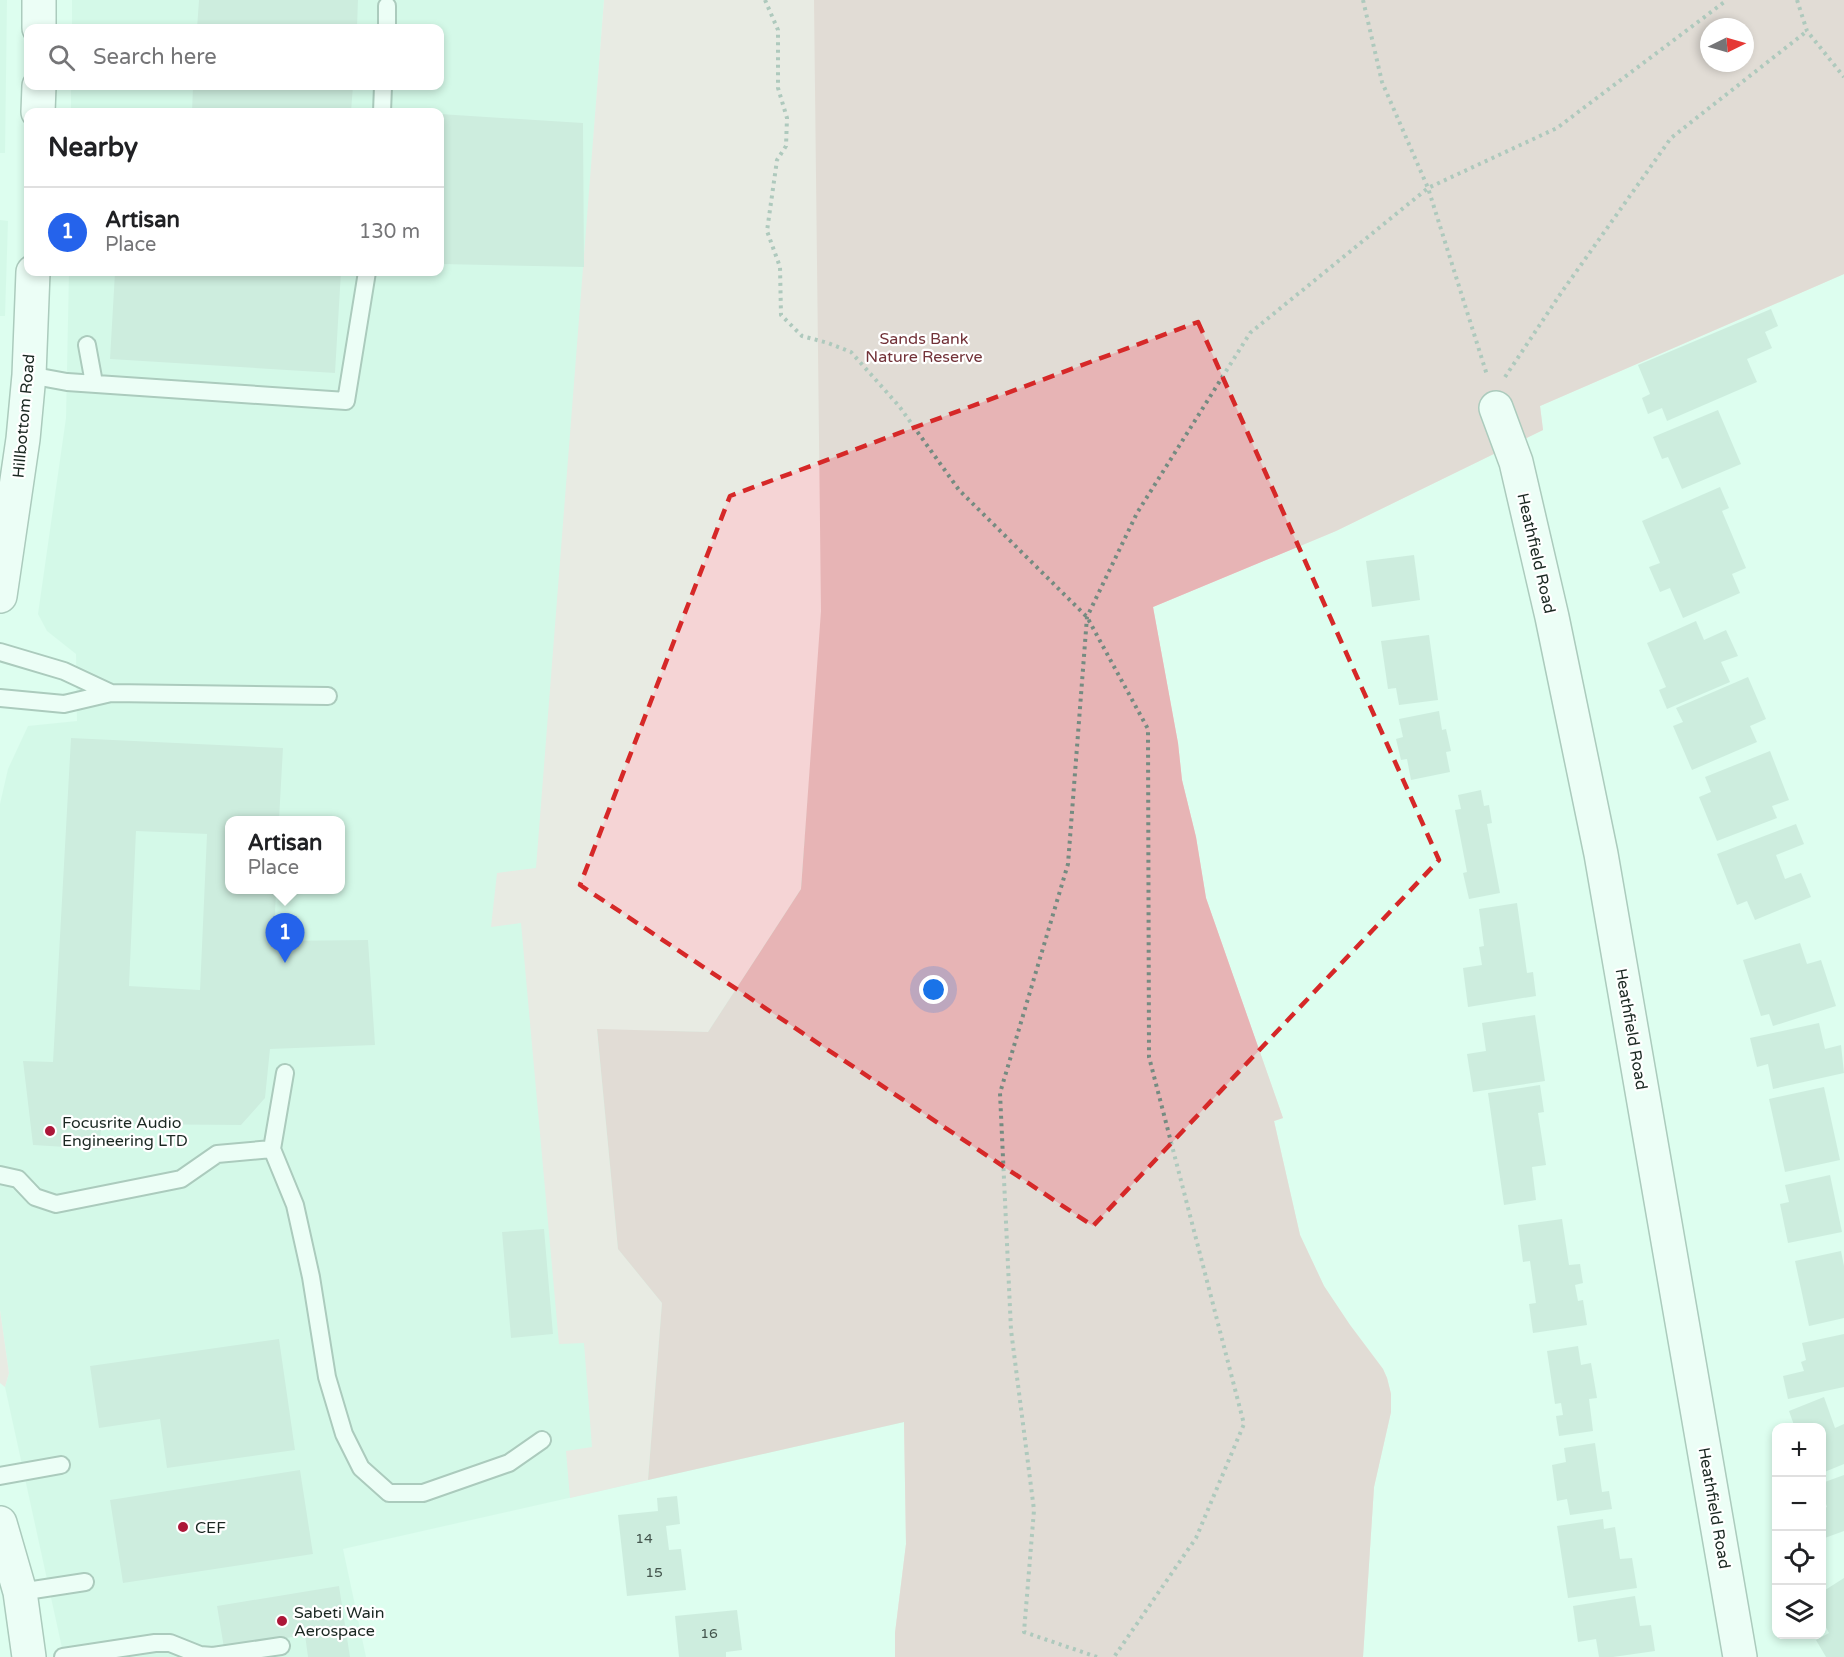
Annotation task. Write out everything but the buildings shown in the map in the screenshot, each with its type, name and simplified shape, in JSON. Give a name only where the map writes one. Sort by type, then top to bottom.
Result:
[{"type":"street","points":[[39,0],[39,24]]},
{"type":"street","points":[[38,108],[39,90]]},
{"type":"street","name":"Hillbottom Road","points":[[0,596],[12,437],[29,375],[33,276]]},
{"type":"street","name":"Heathfield Road","points":[[1495,401],[1516,462],[1552,617],[1601,854],[1740,1657]]},
{"type":"street","points":[[0,1523],[20,1592],[29,1657]]},
{"type":"lane","points":[[387,6],[387,24]]},
{"type":"lane","points":[[382,108],[383,90]]},
{"type":"lane","points":[[29,375],[67,382],[346,402],[366,276]]},
{"type":"lane","points":[[87,345],[94,384]]},
{"type":"lane","points":[[0,652],[64,671],[111,693]]},
{"type":"lane","points":[[0,698],[64,704],[111,693],[328,696]]},
{"type":"lane","points":[[285,1072],[272,1149],[295,1205],[327,1377],[344,1434],[361,1468],[389,1493],[423,1493],[509,1463],[542,1440]]},
{"type":"lane","points":[[0,1175],[18,1179],[35,1197],[56,1204],[181,1179],[217,1154],[272,1149]]},
{"type":"lane","points":[[0,1476],[61,1465]]},
{"type":"lane","points":[[20,1592],[85,1582]]},
{"type":"lane","points":[[63,1657],[155,1643],[170,1644],[200,1655],[213,1656],[281,1646]]},
{"type":"path","points":[[765,0],[778,30],[778,88],[787,118],[786,146],[777,160],[767,231],[780,267],[781,315],[802,336],[828,342],[851,352],[899,406],[959,490],[1087,617],[1148,729],[1149,1057],[1244,1424],[1196,1538],[1114,1657]]},
{"type":"path","points":[[1363,0],[1382,82],[1428,188],[1495,401]]},
{"type":"path","points":[[1097,1657],[1024,1632],[1034,1510],[1011,1330],[1000,1093],[1068,864],[1087,617],[1137,513],[1250,333],[1428,188],[1557,128],[1727,0]]},
{"type":"path","points":[[1797,0],[1808,31],[1844,77]]},
{"type":"path","points":[[1495,401],[1561,293],[1671,138],[1808,31]]},
{"type":"highlighted area","points":[[1198,322],[1439,860],[1093,1226],[580,885],[730,496]]},
{"type":"shaded area","points":[[0,0],[7,0],[5,153],[0,153]]},
{"type":"shaded area","points":[[72,0],[604,0],[569,462],[825,719],[904,1422],[343,1549],[366,1657],[64,1657],[5,1387],[9,1373],[0,1310],[0,804],[8,769],[28,726],[77,721],[76,654],[47,631],[38,614],[66,418],[69,276],[444,276],[444,108],[71,108],[71,90],[444,90],[444,24],[72,24]]},
{"type":"shaded area","points":[[0,220],[8,221],[5,316],[0,316]]},
{"type":"green space","name":"Sands Bank Nature Reserve","points":[[604,0],[1844,0],[1844,274],[1540,406],[1543,430],[1336,531],[1153,607],[1178,743],[1182,780],[1196,837],[1206,898],[1283,1118],[1274,1121],[1300,1235],[1324,1286],[1383,1369],[1391,1394],[1391,1412],[1374,1487],[1363,1657],[895,1657],[895,1633],[906,1544],[904,1422],[814,719],[801,889],[708,1032],[597,1030],[618,1249],[662,1303],[648,1480],[570,1498],[566,1451],[592,1447],[584,1343],[559,1344],[521,923],[491,927],[497,873],[536,868]]},
{"type":"green space","name":"Sands Bank Nature Reserve","points":[[814,0],[1844,0],[1844,274],[1540,406],[1543,430],[1336,531],[1153,607],[1178,743],[1182,780],[1196,837],[1206,898],[1283,1118],[1274,1121],[1300,1235],[1324,1286],[1383,1369],[1391,1394],[1391,1412],[1374,1487],[1363,1657],[895,1657],[895,1633],[906,1544],[904,1422],[648,1480],[662,1303],[618,1249],[597,1029],[708,1032],[801,889],[821,611]]},
{"type":"green space","points":[[0,1310],[9,1373],[5,1387],[0,1383]]},
{"type":"place","name":"Artisan","points":[[285,963]]},
{"type":"place","name":"Focusrite Audio Engineering LTD","points":[[50,1131]]},
{"type":"place","name":"CEF","points":[[183,1527]]},
{"type":"place","name":"Sabeti Wain Aerospace","points":[[282,1621]]}]
